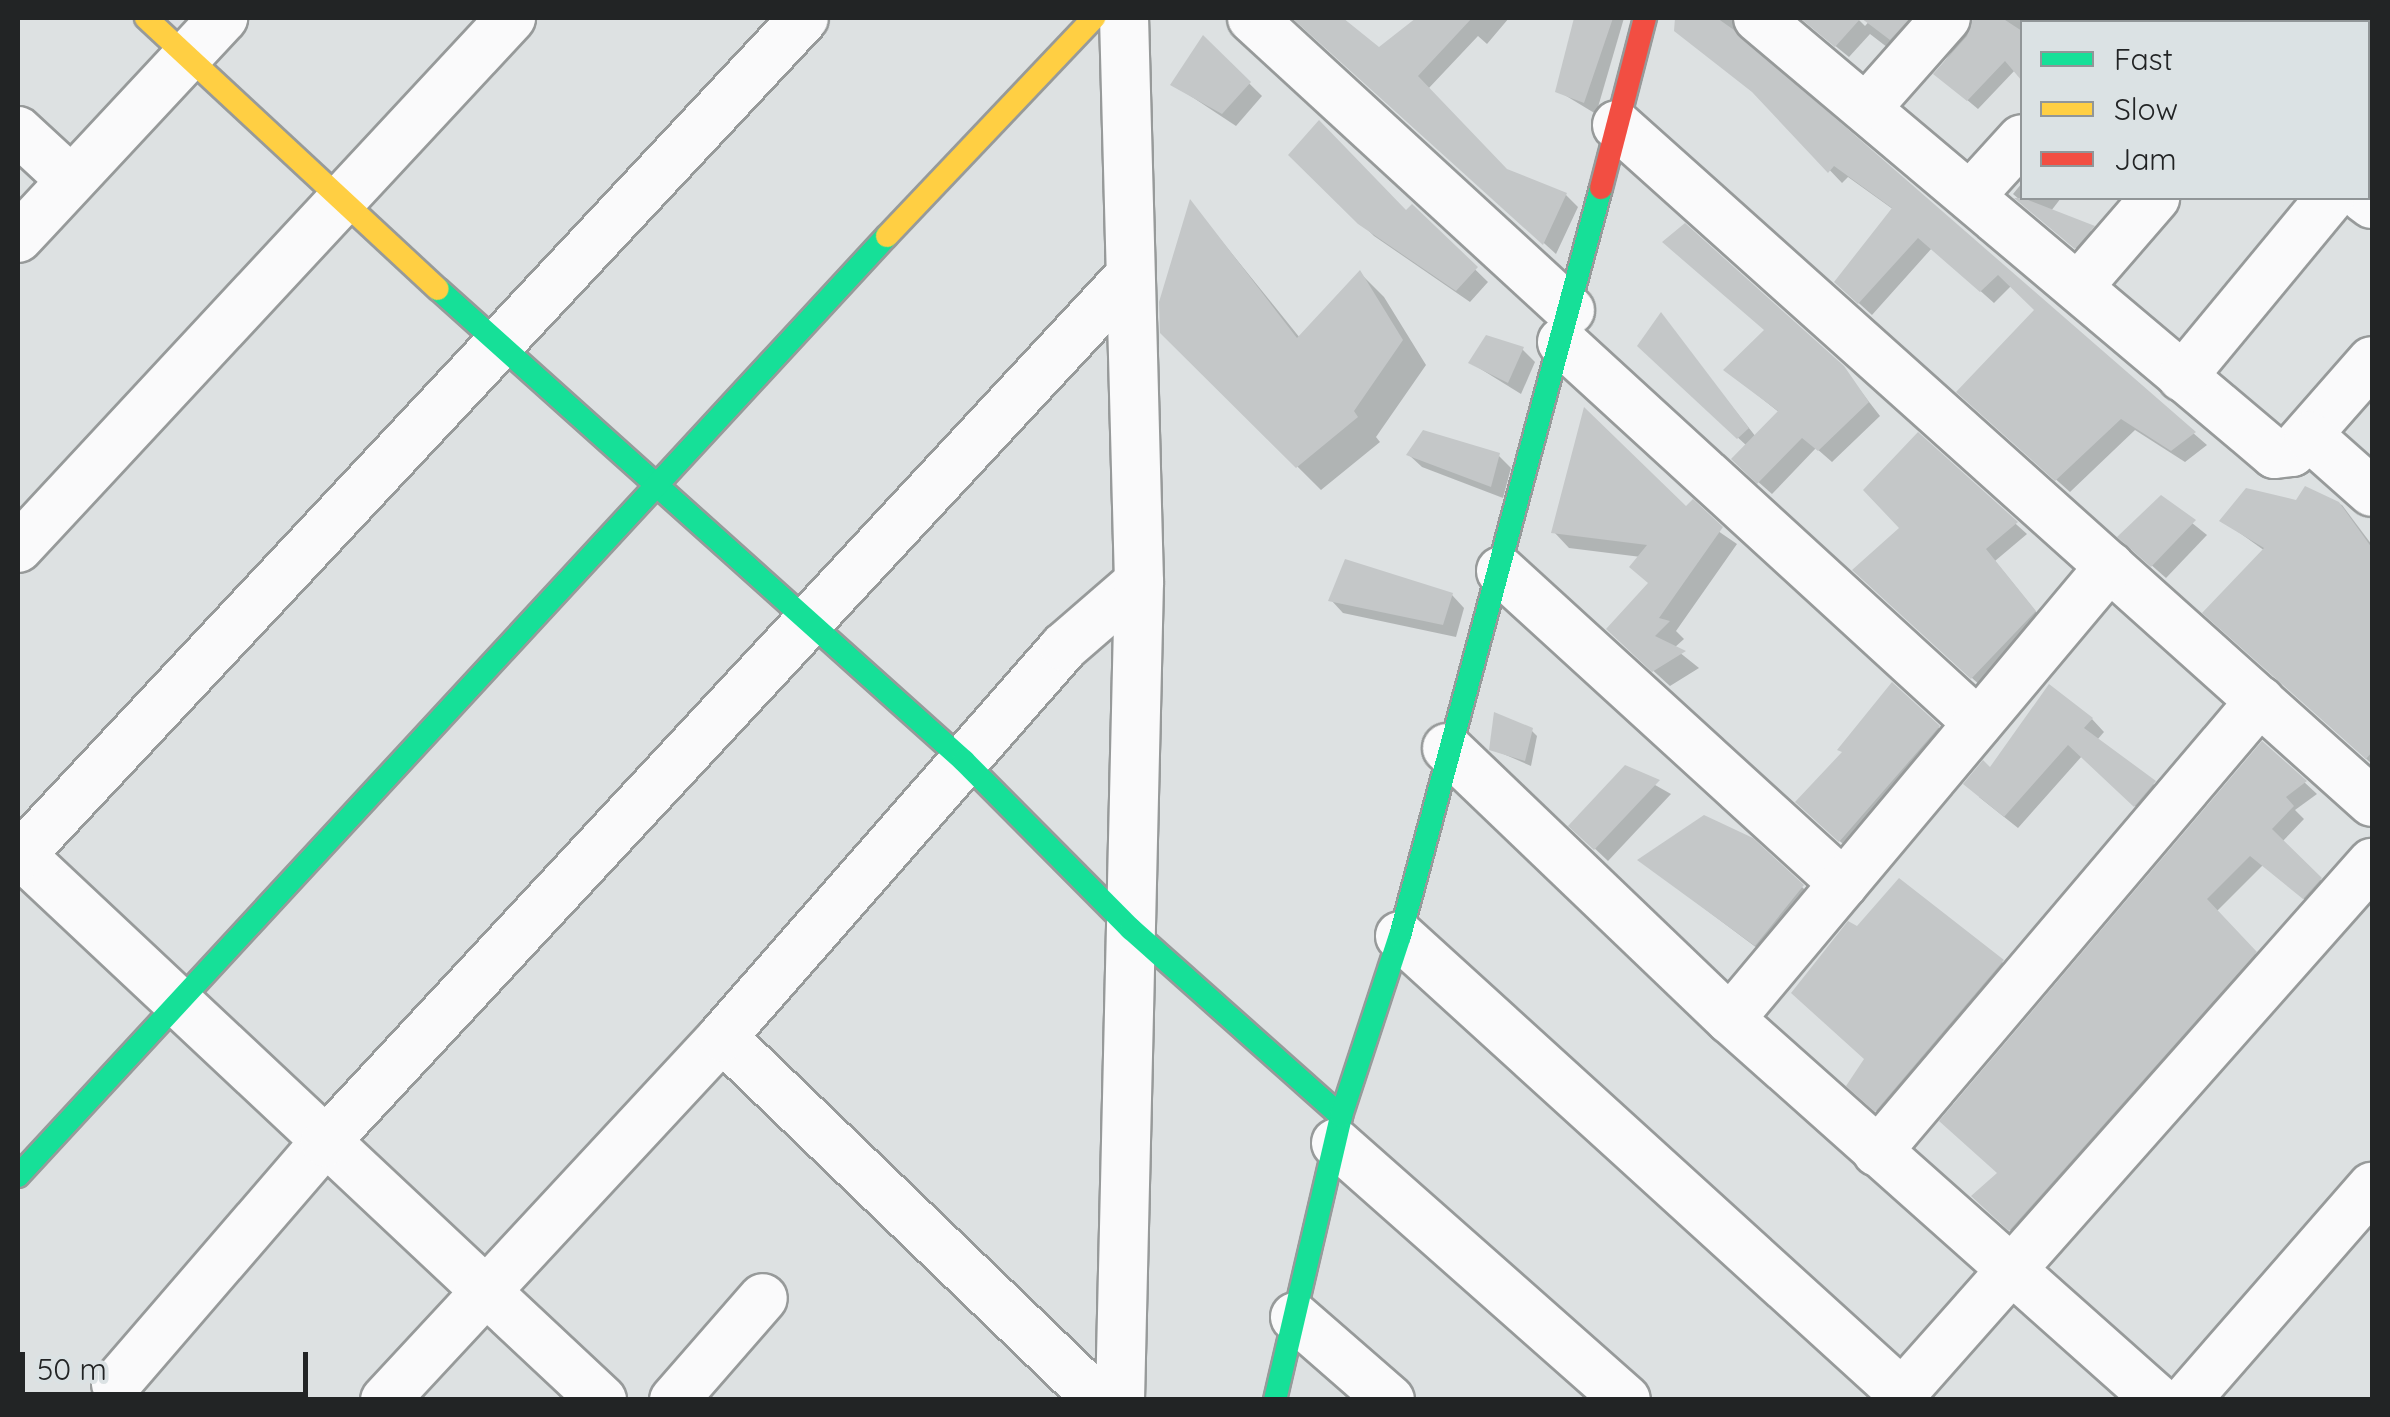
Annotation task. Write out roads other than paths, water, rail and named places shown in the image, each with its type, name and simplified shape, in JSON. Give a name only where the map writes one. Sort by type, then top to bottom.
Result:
[{"type":"street","points":[[146,18],[496,343],[964,761],[1338,1129],[1626,1400]]},
{"type":"street","points":[[18,238],[223,18]]},
{"type":"street","points":[[18,548],[511,18]]},
{"type":"street","points":[[602,1400],[19,855],[804,18]]},
{"type":"street","points":[[18,1176],[180,1008],[653,483],[1094,18]]},
{"type":"street","points":[[1120,1400],[1138,582],[1124,18]]},
{"type":"street","points":[[1274,1400],[1338,1129],[1400,936],[1447,748],[1502,571],[1645,18]]},
{"type":"street","points":[[1762,18],[1869,105],[2275,454],[2292,452],[2309,436],[2372,361]]},
{"type":"street","points":[[1869,105],[1946,18]]},
{"type":"street","points":[[1279,26],[1566,326],[1978,723]]},
{"type":"street","points":[[1617,125],[2372,802]]},
{"type":"street","points":[[18,132],[71,180]]},
{"type":"street","points":[[1972,194],[2020,141]]},
{"type":"street","points":[[2078,286],[2153,200]]},
{"type":"street","points":[[2182,377],[2328,200]]},
{"type":"street","points":[[116,1384],[325,1142],[1128,278]]},
{"type":"street","points":[[2309,436],[2372,492]]},
{"type":"street","points":[[1730,1019],[2110,566]]},
{"type":"street","points":[[1502,571],[1844,884]]},
{"type":"street","points":[[385,1400],[722,1037],[1064,647],[1138,582]]},
{"type":"street","points":[[1878,1152],[2260,700]]},
{"type":"street","points":[[1447,748],[1730,1019],[2013,1275],[2158,1400]]},
{"type":"street","points":[[1400,936],[1899,1396],[2013,1275],[2372,863]]},
{"type":"street","points":[[722,1037],[1099,1400]]},
{"type":"street","points":[[2186,1400],[2372,1187]]},
{"type":"street","points":[[674,1400],[763,1298]]},
{"type":"street","points":[[1295,1317],[1390,1400]]}]
